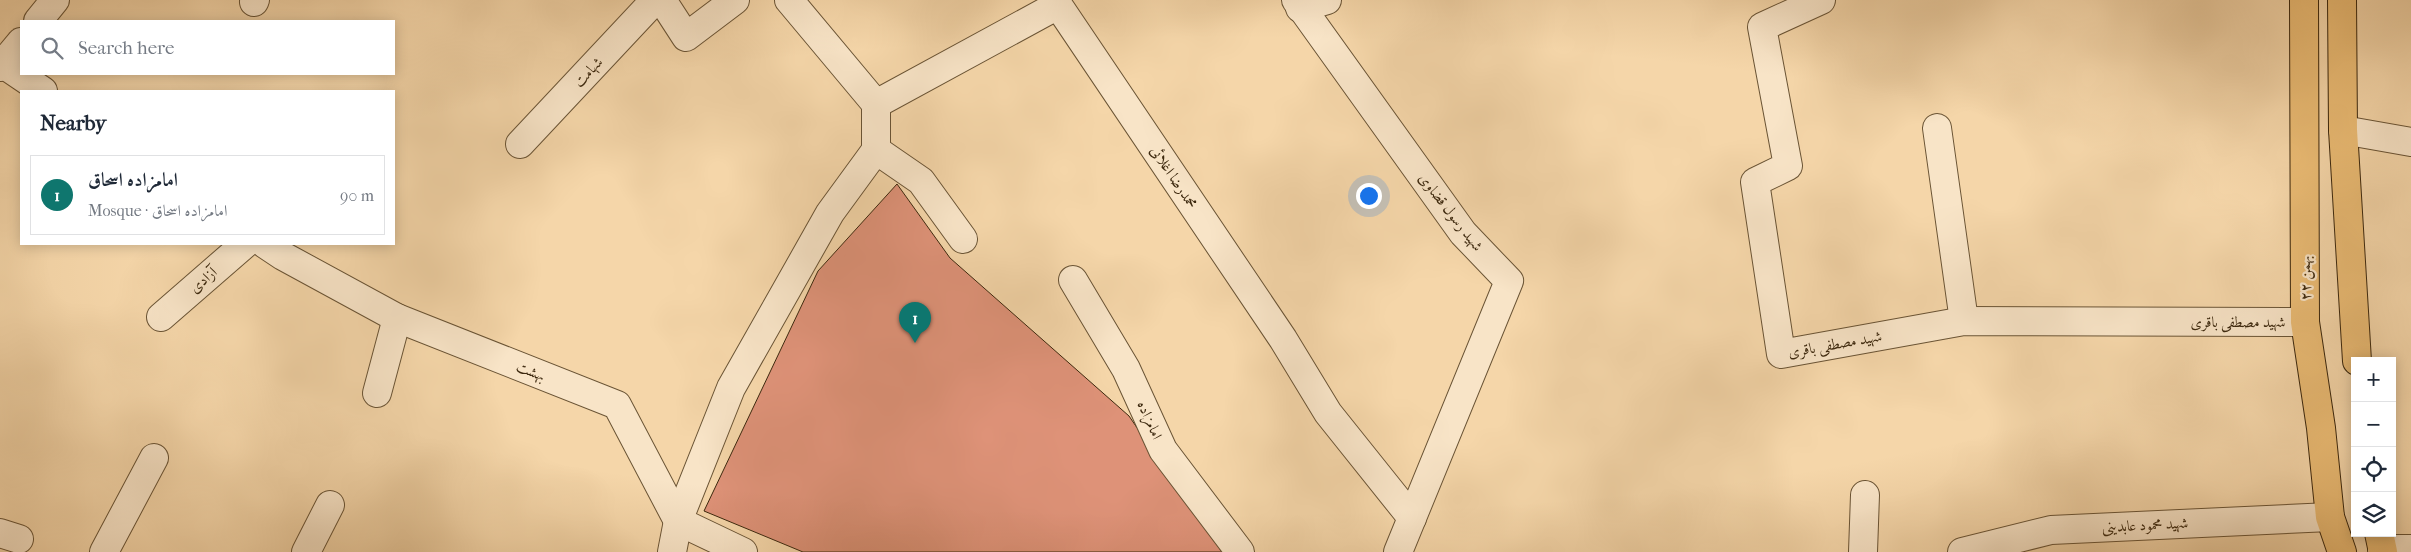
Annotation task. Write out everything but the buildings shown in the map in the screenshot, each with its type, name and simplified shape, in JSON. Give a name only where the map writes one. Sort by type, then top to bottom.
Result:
[{"type":"main road","name":"۲۲ بهمن","points":[[2304,0],[2305,322],[2321,428],[2330,517],[2342,552]]},
{"type":"main road","points":[[2342,0],[2343,130],[2357,357]]},
{"type":"street","points":[[39,20],[55,0]]},
{"type":"street","name":"شهامت","points":[[520,144],[655,0]]},
{"type":"street","points":[[662,0],[686,37],[735,0]]},
{"type":"street","points":[[672,552],[678,521],[731,388],[830,213],[876,150],[876,104],[789,0]]},
{"type":"street","points":[[1298,4],[1327,0]]},
{"type":"street","name":"شهید مصطفی باقری","points":[[1821,0],[1762,27],[1788,166],[1755,182],[1781,354],[1964,321],[2305,322]]},
{"type":"street","name":"شهید رسول قضاوی","points":[[1298,4],[1463,233],[1509,281],[1398,552]]},
{"type":"street","name":"محمدرضا اغلائی","points":[[876,104],[1058,5],[1282,339],[1328,413],[1412,518]]},
{"type":"street","points":[[20,43],[2,65],[41,90]]},
{"type":"street","points":[[1937,128],[1964,321]]},
{"type":"street","points":[[2343,130],[2411,142]]},
{"type":"street","points":[[876,150],[921,181],[963,238]]},
{"type":"street","name":"آزادی","points":[[161,316],[244,245]]},
{"type":"street","name":"بهشت","points":[[266,245],[283,256],[398,318],[617,405],[678,521]]},
{"type":"street","name":"امامزاده","points":[[1073,280],[1126,369],[1163,450],[1240,552]]},
{"type":"street","points":[[377,393],[398,318]]},
{"type":"street","points":[[104,552],[154,458]]},
{"type":"street","points":[[1863,552],[1865,495]]},
{"type":"street","points":[[306,552],[330,505]]},
{"type":"street","name":"شهید محمود عابدینی","points":[[1962,552],[2051,530],[2330,517]]},
{"type":"street","points":[[678,521],[743,552]]},
{"type":"street","points":[[2382,545],[2411,549]]},
{"type":"place","name":"امامزاده اسحاق","points":[[915,343]]}]
